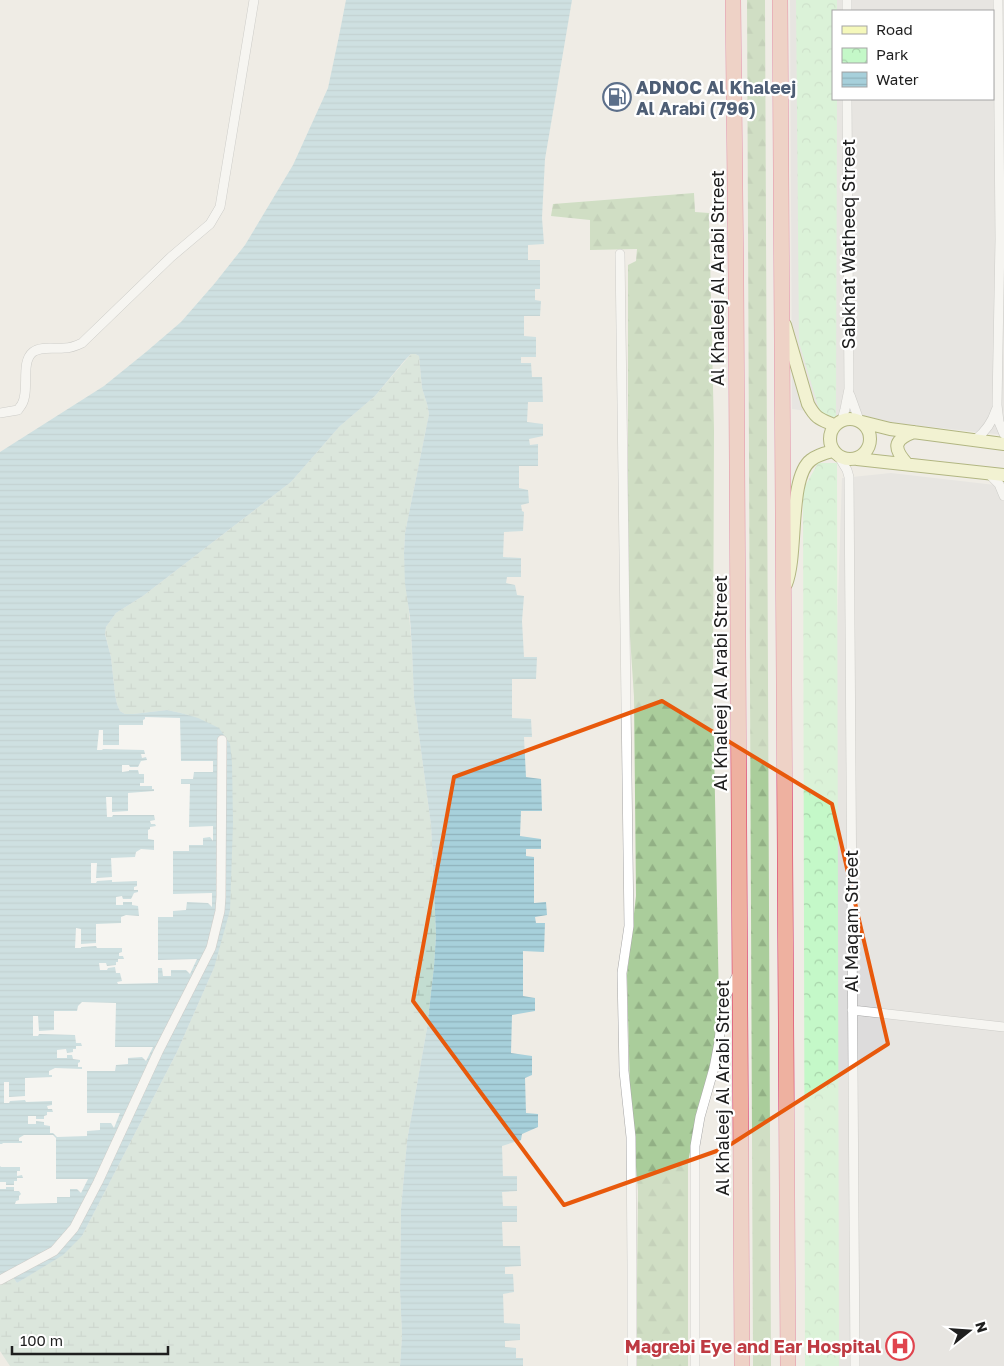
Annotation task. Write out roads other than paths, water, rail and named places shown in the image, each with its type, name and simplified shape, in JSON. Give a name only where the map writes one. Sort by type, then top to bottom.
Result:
[{"type":"highway","name":"Al Khaleej Al Arabi Street","points":[[733,0],[742,1366]]},
{"type":"highway","points":[[780,0],[788,1366]]},
{"type":"main road","points":[[782,319],[812,412],[818,418],[838,423]]},
{"type":"main road","points":[[1004,444],[890,429],[850,418],[838,423],[830,433],[829,442],[836,454],[847,460],[856,459],[1004,475]]},
{"type":"main road","points":[[856,459],[866,452],[870,442],[869,431],[860,421]]},
{"type":"main road","points":[[907,464],[897,450],[898,442],[902,436],[914,432]]},
{"type":"main road","points":[[783,591],[791,570],[797,494],[803,472],[811,460],[820,455],[836,454]]},
{"type":"street","points":[[0,412],[18,410],[22,404],[26,363],[33,352],[44,348],[63,349],[82,343],[171,257],[210,224],[220,207],[254,0]]},
{"type":"street","points":[[998,0],[1002,240],[997,405],[999,422],[1004,434]]},
{"type":"street","name":"Sabkhat Watheeq Street","points":[[838,423],[846,409],[849,389],[847,100]]},
{"type":"street","points":[[620,254],[628,918],[622,973],[624,1071],[631,1137],[632,1366]]},
{"type":"street","name":"Sabkhat Watheeq Street","points":[[849,389],[860,421]]},
{"type":"street","points":[[975,440],[991,422],[997,405]]},
{"type":"street","name":"Al Maqam Street","points":[[836,454],[848,470],[849,477],[855,1366]]},
{"type":"street","name":"Al Maqam Street","points":[[849,477],[856,459]]},
{"type":"street","points":[[989,474],[999,484],[1004,496]]},
{"type":"street","points":[[0,1280],[54,1251],[74,1228],[98,1182],[158,1052],[211,948],[220,911],[221,897],[222,740]]},
{"type":"street","points":[[695,1366],[695,1146],[700,1117],[714,1068],[722,1012],[726,997],[740,970]]},
{"type":"street","points":[[852,1010],[1004,1027]]},
{"type":"water","points":[[346,0],[572,0],[545,159],[542,218],[544,244],[528,245],[528,260],[540,260],[540,289],[535,289],[535,300],[541,301],[540,316],[524,316],[524,336],[536,337],[536,357],[521,357],[521,363],[531,363],[532,377],[542,377],[543,402],[528,402],[527,422],[543,424],[543,436],[529,439],[530,445],[538,444],[538,466],[519,466],[519,488],[528,490],[529,503],[521,505],[524,512],[523,531],[504,532],[503,557],[521,558],[521,577],[507,577],[506,583],[515,585],[517,595],[524,596],[522,621],[524,657],[537,657],[536,679],[512,679],[512,718],[531,719],[532,737],[524,737],[526,777],[541,779],[542,811],[521,811],[520,836],[541,839],[541,849],[526,849],[526,856],[534,857],[534,903],[546,902],[547,915],[535,917],[536,923],[545,923],[544,952],[523,951],[523,996],[535,998],[535,1011],[512,1015],[511,1053],[532,1056],[532,1075],[525,1078],[526,1113],[538,1114],[538,1127],[522,1134],[521,1140],[502,1146],[503,1176],[517,1176],[517,1191],[502,1192],[503,1206],[517,1206],[517,1222],[502,1222],[503,1246],[520,1246],[521,1266],[505,1267],[505,1274],[513,1274],[514,1292],[503,1294],[504,1323],[520,1324],[520,1340],[505,1341],[505,1347],[516,1348],[516,1358],[523,1358],[523,1366],[400,1366],[402,1335],[400,1291],[401,1209],[407,1141],[427,1028],[436,935],[431,825],[414,698],[410,618],[405,583],[405,533],[429,414],[422,388],[419,356],[415,354],[411,354],[375,396],[339,427],[291,482],[143,596],[116,613],[106,627],[105,634],[111,657],[115,694],[120,711],[125,714],[133,714],[167,710],[198,718],[219,728],[230,744],[233,823],[230,910],[214,968],[177,1052],[82,1236],[63,1255],[17,1283],[12,1276],[0,1283],[0,452],[104,386],[146,352],[181,322],[245,245],[293,165],[328,88]]},
{"type":"place","name":"ADNOC Al Khaleej Al Arabi (796)","points":[[617,97]]},
{"type":"place","name":"Magrebi Eye and Ear Hospital","points":[[900,1346]]}]
